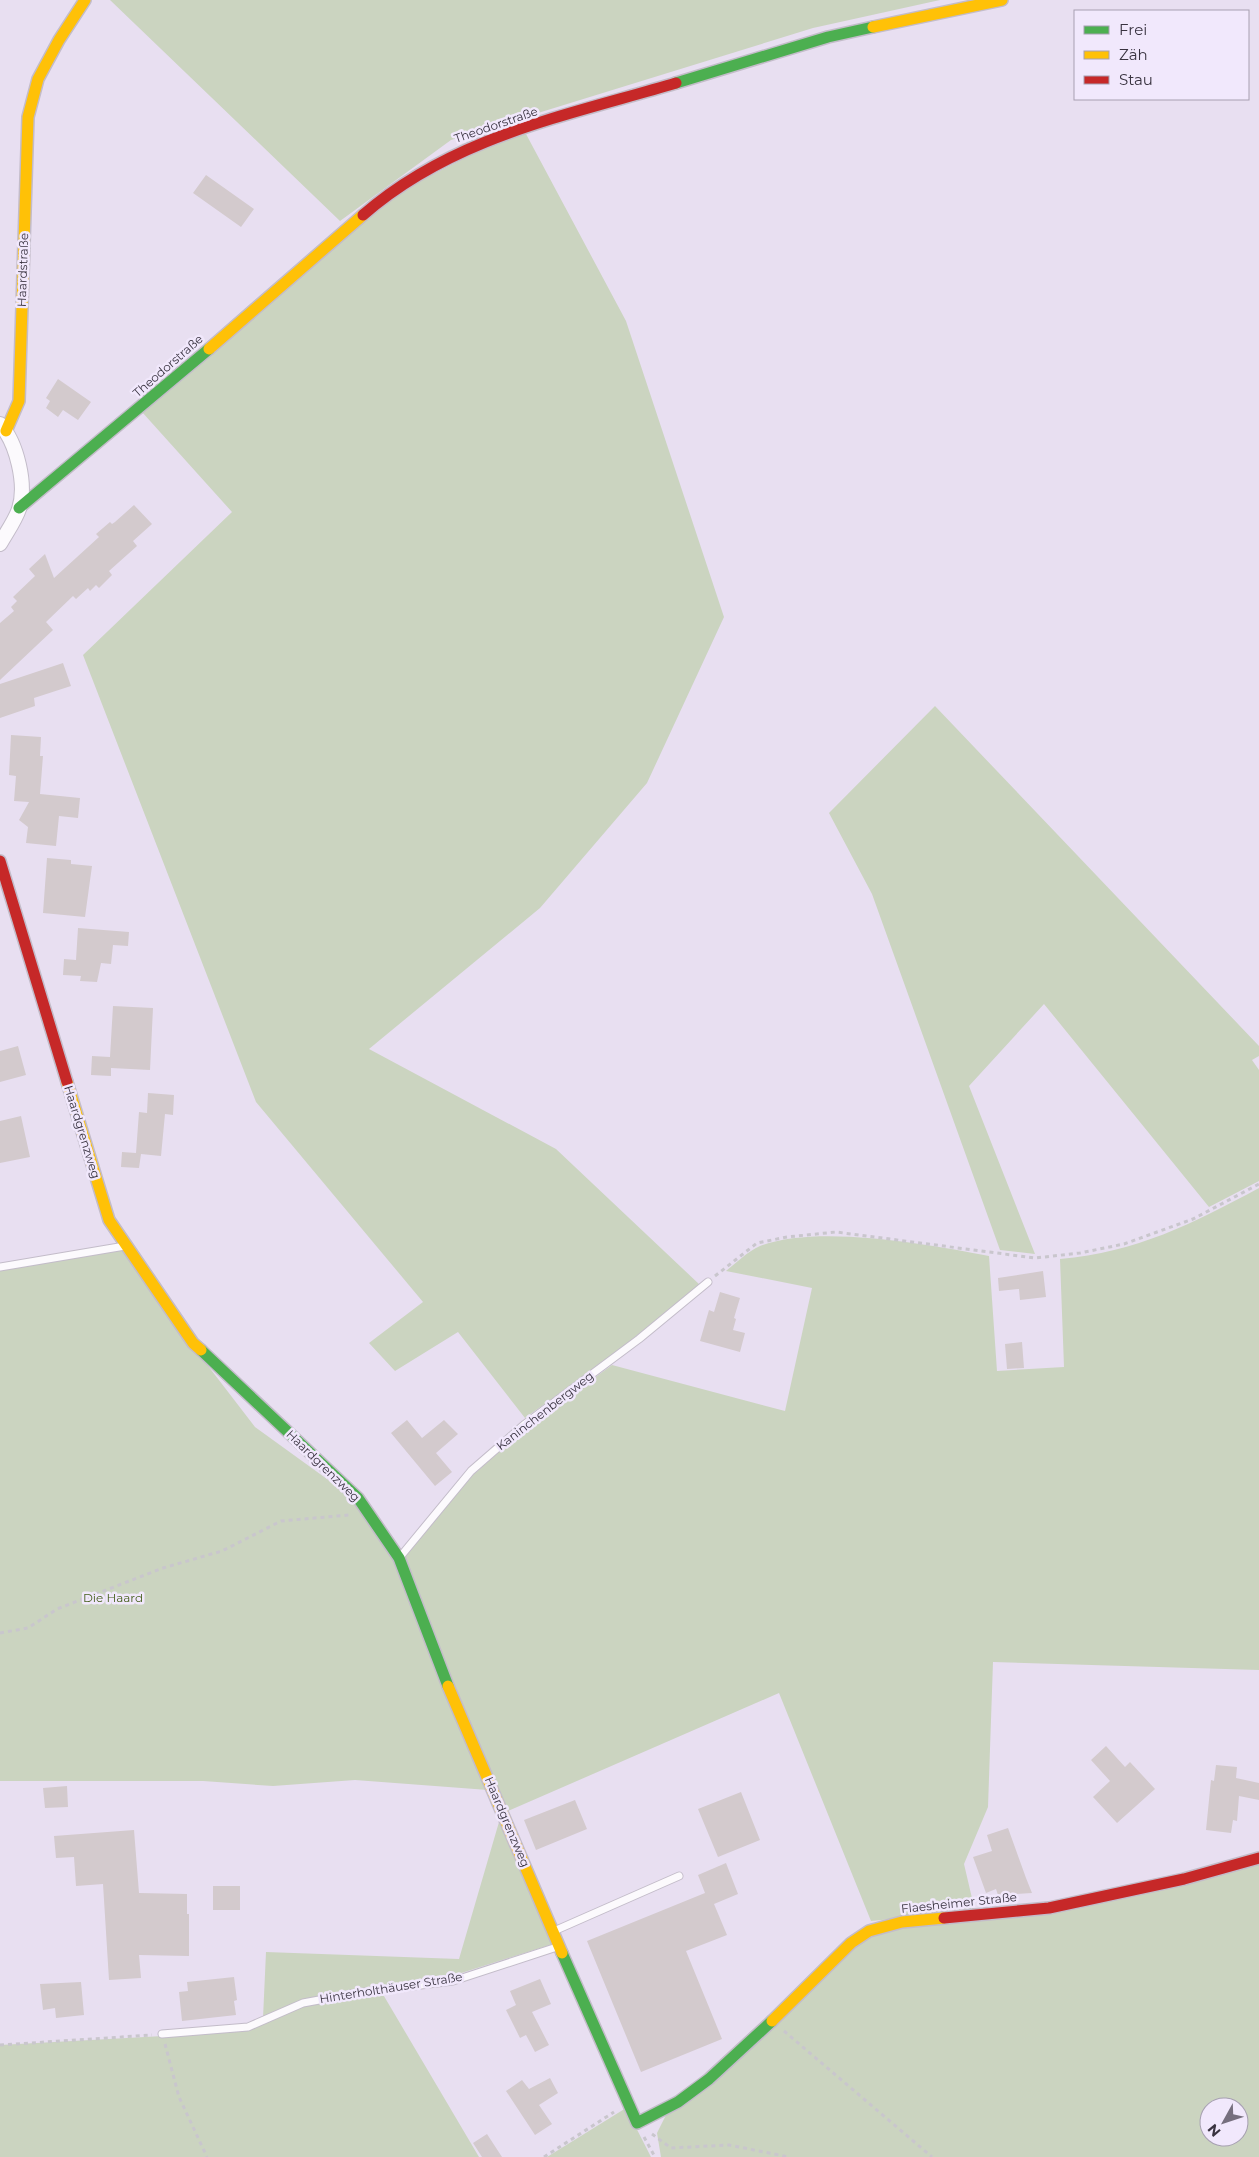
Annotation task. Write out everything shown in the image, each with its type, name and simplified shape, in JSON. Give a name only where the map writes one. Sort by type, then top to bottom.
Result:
[{"type":"street","name":"Haardstraße","points":[[0,544],[19,508],[21,468],[3,428],[19,401],[28,117],[38,79],[59,40],[85,0]]},
{"type":"street","name":"Theodorstraße","points":[[19,508],[141,408],[382,198],[414,174],[488,139],[737,63],[828,37],[1002,0]]},
{"type":"street","name":"Haardgrenzweg","points":[[0,861],[109,1220],[193,1343],[358,1498],[399,1558],[448,1687],[627,2104],[637,2123]]},
{"type":"street","name":"Flaesheimer Straße","points":[[637,2123],[678,2102],[709,2079],[851,1943],[870,1931],[902,1922],[1049,1908],[1184,1879],[1259,1858]]},
{"type":"lane","points":[[0,1267],[127,1246]]},
{"type":"lane","name":"Kaninchenbergweg","points":[[399,1558],[471,1471],[525,1424],[639,1338],[708,1282]]},
{"type":"lane","points":[[554,1931],[679,1876]]},
{"type":"lane","name":"Hinterholthäuser Straße","points":[[162,2034],[248,2027],[304,2003],[358,1992],[453,1981],[560,1946]]},
{"type":"path","points":[[708,1282],[757,1243],[787,1236],[836,1232],[1035,1258],[1080,1253],[1124,1244],[1193,1219],[1259,1184]]},
{"type":"path","points":[[0,1633],[28,1628],[66,1606],[163,1568],[222,1551],[282,1521],[368,1513]]},
{"type":"path","points":[[772,2020],[932,2157]]},
{"type":"path","points":[[0,2045],[162,2034],[179,2097],[207,2157]]},
{"type":"path","points":[[544,2157],[627,2104]]},
{"type":"path","points":[[637,2123],[670,2148],[729,2146],[789,2157]]},
{"type":"green space","points":[[110,0],[940,0],[813,28],[451,140],[340,221]]},
{"type":"green space","points":[[526,134],[626,321],[724,617],[647,783],[540,908],[369,1049],[556,1149],[700,1285],[605,1361],[525,1418],[458,1332],[395,1371],[369,1343],[423,1302],[256,1102],[83,655],[232,512],[142,412],[391,196],[490,145]]},
{"type":"green space","points":[[935,706],[1259,1046],[1259,1056],[1252,1060],[1259,1070],[1259,1181],[1209,1207],[1044,1004],[969,1086],[1035,1254],[1000,1250],[872,894],[829,813]]},
{"type":"green space","points":[[1259,1188],[1259,1670],[993,1662],[988,1807],[964,1864],[975,1911],[871,1921],[779,1693],[508,1811],[401,1558],[473,1475],[527,1427],[612,1365],[785,1411],[812,1288],[726,1271],[756,1248],[783,1240],[841,1236],[873,1238],[936,1246],[989,1256],[997,1371],[1064,1367],[1060,1259],[1114,1250],[1139,1243],[1187,1224]]},
{"type":"green space","name":"Die Haard","points":[[124,1250],[192,1345],[255,1427],[356,1500],[398,1558],[488,1790],[355,1780],[273,1786],[203,1781],[0,1781],[0,1270]]},
{"type":"green space","points":[[499,1822],[553,1944],[452,1976],[329,1993],[304,2000],[263,2018],[266,1952],[459,1959]]},
{"type":"green space","points":[[1259,1861],[1259,2157],[661,2157],[657,2133],[666,2115],[856,1941],[904,1923],[1010,1914]]},
{"type":"green space","points":[[381,1991],[479,2157],[0,2157],[0,2045],[163,2036],[248,2029],[305,2005]]},
{"type":"green space","points":[[626,2108],[651,2157],[547,2157]]},
{"type":"building","points":[[206,175],[254,209],[241,227],[193,193]]},
{"type":"building","points":[[58,379],[91,402],[78,420],[63,410],[58,417],[46,408],[50,401],[46,398]]},
{"type":"building","points":[[134,505],[152,524],[133,541],[137,546],[109,571],[112,575],[99,588],[96,585],[90,591],[88,588],[76,599],[73,596],[46,622],[53,630],[0,680],[0,623],[14,611],[11,607],[17,601],[13,597],[35,576],[29,569],[45,554],[54,578],[99,537],[96,534],[110,522],[112,524],[115,522]]},
{"type":"building","points":[[63,663],[71,686],[34,698],[35,706],[0,718],[0,684]]},
{"type":"building","points":[[11,735],[41,737],[40,756],[43,756],[40,794],[80,798],[78,818],[59,816],[56,846],[26,843],[28,827],[19,820],[29,802],[14,801],[16,776],[9,775]]},
{"type":"building","points":[[47,858],[71,860],[71,864],[92,866],[85,917],[43,913]]},
{"type":"building","points":[[78,928],[129,932],[128,946],[113,945],[111,964],[101,963],[97,982],[80,981],[81,976],[63,975],[64,959],[76,960]]},
{"type":"building","points":[[113,1006],[153,1008],[150,1070],[111,1068],[111,1076],[91,1075],[92,1056],[110,1057]]},
{"type":"building","points":[[18,1046],[26,1075],[0,1082],[0,1051]]},
{"type":"building","points":[[148,1093],[174,1095],[173,1115],[165,1114],[161,1156],[141,1154],[139,1168],[121,1167],[122,1152],[136,1153],[139,1112],[147,1113]]},
{"type":"building","points":[[21,1116],[30,1157],[0,1163],[0,1121]]},
{"type":"building","points":[[1043,1271],[1046,1297],[1020,1300],[1019,1289],[999,1291],[998,1278]]},
{"type":"building","points":[[720,1292],[740,1298],[734,1318],[736,1319],[733,1330],[745,1333],[740,1352],[700,1341],[709,1310],[714,1312]]},
{"type":"building","points":[[1022,1342],[1024,1368],[1007,1369],[1005,1344]]},
{"type":"building","points":[[407,1420],[422,1438],[444,1420],[458,1434],[436,1453],[452,1472],[435,1486],[391,1433]]},
{"type":"building","points":[[1106,1746],[1125,1767],[1130,1762],[1155,1789],[1117,1823],[1093,1797],[1110,1781],[1091,1760]]},
{"type":"building","points":[[1216,1765],[1237,1767],[1236,1778],[1259,1783],[1259,1800],[1239,1796],[1237,1821],[1233,1820],[1231,1833],[1206,1830],[1211,1780],[1214,1781]]},
{"type":"building","points":[[67,1786],[68,1807],[45,1808],[43,1788]]},
{"type":"building","points":[[741,1792],[760,1840],[718,1857],[698,1809]]},
{"type":"building","points":[[575,1800],[587,1829],[536,1850],[524,1820]]},
{"type":"building","points":[[1008,1828],[1032,1893],[998,1895],[996,1889],[986,1893],[973,1857],[992,1851],[987,1835]]},
{"type":"building","points":[[134,1830],[139,1893],[187,1894],[189,1956],[139,1955],[141,1978],[109,1980],[103,1884],[76,1886],[74,1857],[56,1858],[54,1836]]},
{"type":"building","points":[[726,1863],[738,1894],[714,1904],[727,1935],[686,1951],[722,2039],[641,2072],[587,1941],[705,1893],[698,1875]]},
{"type":"building","points":[[213,1886],[240,1886],[240,1910],[213,1910]]},
{"type":"building","points":[[234,1977],[237,2000],[234,2001],[236,2015],[182,2021],[179,1992],[188,1991],[187,1982]]},
{"type":"building","points":[[540,1979],[551,2004],[532,2012],[549,2045],[535,2052],[526,2035],[520,2038],[506,2010],[516,2005],[510,1991]]},
{"type":"building","points":[[81,1982],[84,2015],[56,2018],[55,2008],[43,2010],[40,1984]]},
{"type":"building","points":[[550,2078],[558,2093],[539,2105],[552,2124],[535,2135],[506,2091],[522,2080],[529,2089]]},
{"type":"building","points":[[487,2134],[502,2157],[482,2157],[473,2143]]},
{"type":"traffic: fast","points":[[676,83],[828,37],[873,27]]},
{"type":"traffic: fast","points":[[19,508],[209,349]]},
{"type":"traffic: fast","points":[[201,1350],[358,1498],[399,1558],[448,1686]]},
{"type":"traffic: fast","points":[[562,1953],[637,2123],[678,2102],[709,2079],[772,2021]]},
{"type":"traffic: slow","points":[[6,431],[19,401],[28,117],[38,79],[59,40],[85,0]]},
{"type":"traffic: slow","points":[[873,27],[1002,0]]},
{"type":"traffic: slow","points":[[209,349],[363,215]]},
{"type":"traffic: slow","points":[[67,1082],[109,1220],[193,1343],[201,1350]]},
{"type":"traffic: slow","points":[[448,1686],[562,1953]]},
{"type":"traffic: slow","points":[[772,2021],[851,1943],[869,1931],[902,1922],[944,1918]]},
{"type":"traffic: jam","points":[[363,215],[397,188],[434,166],[472,148],[511,132],[676,83]]},
{"type":"traffic: jam","points":[[0,861],[67,1082]]},
{"type":"traffic: jam","points":[[944,1918],[1049,1908],[1184,1879],[1259,1858]]}]
